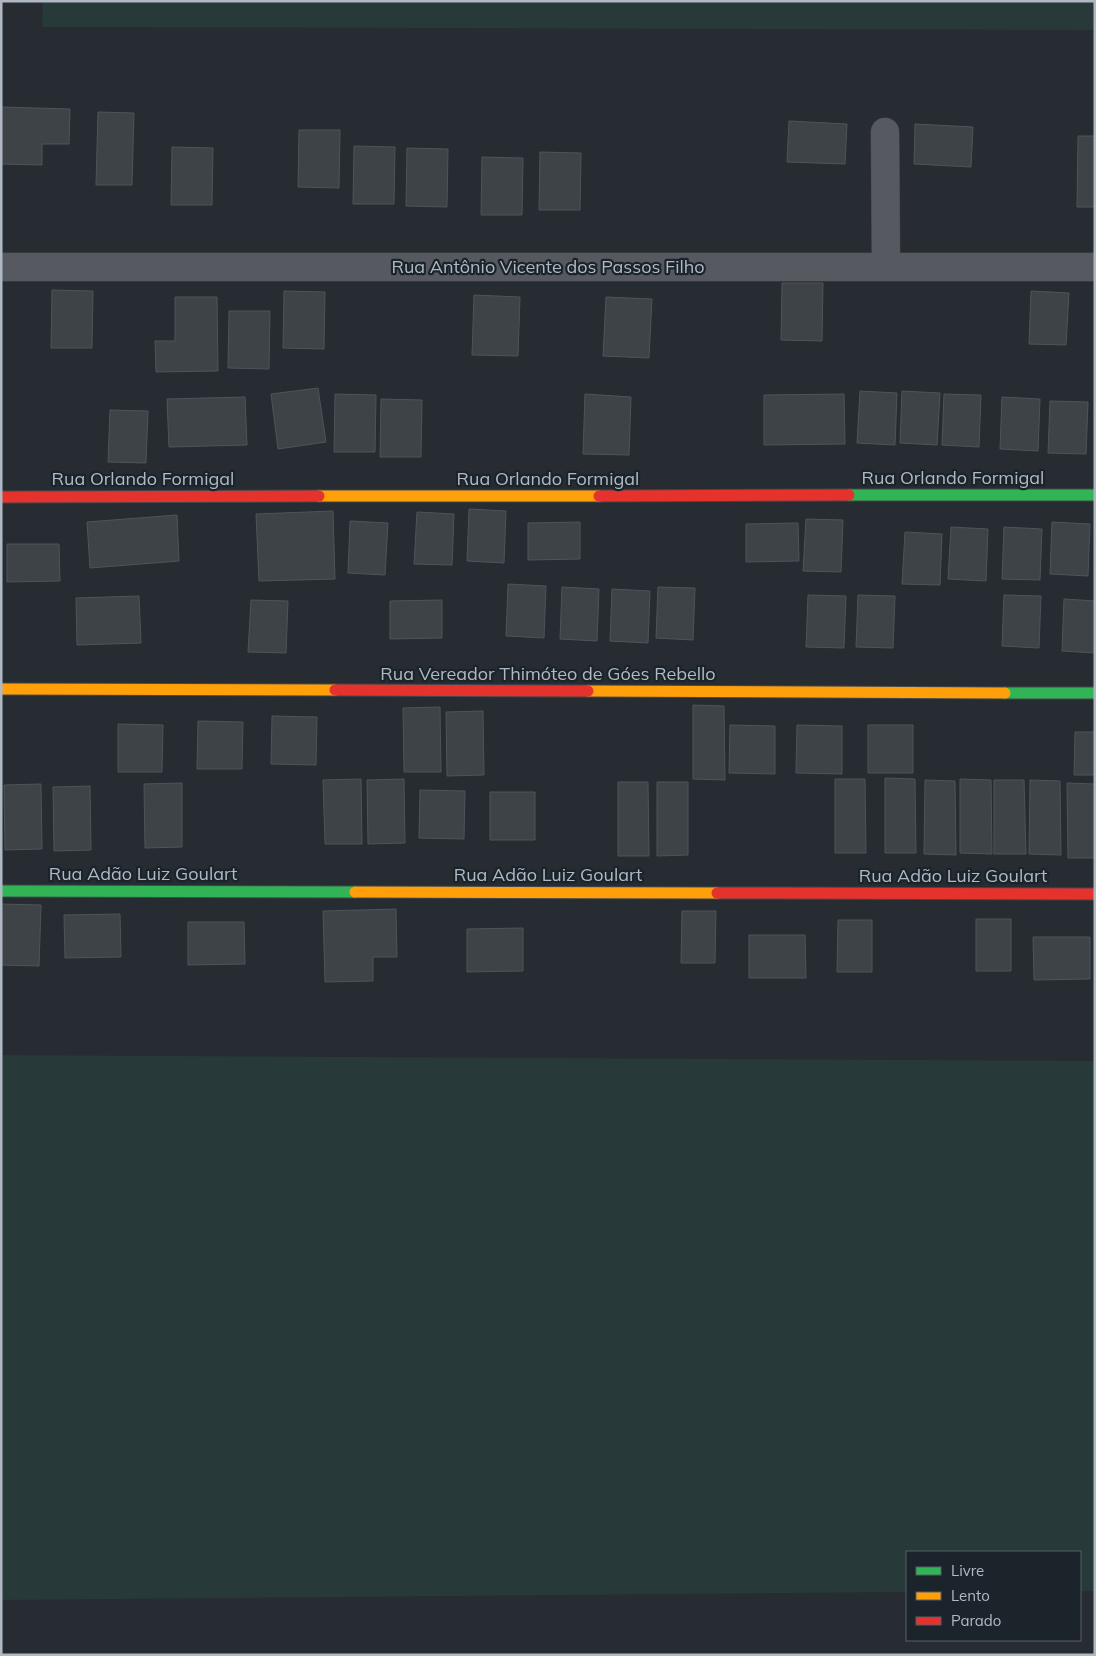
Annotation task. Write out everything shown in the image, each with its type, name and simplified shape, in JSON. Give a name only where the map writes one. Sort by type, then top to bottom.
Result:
[{"type":"street","points":[[885,132],[886,266]]},
{"type":"street","name":"Rua Antônio Vicente dos Passos Filho","points":[[1,267],[1095,267]]},
{"type":"street","name":"Rua Orlando Formigal","points":[[1,497],[1095,495]]},
{"type":"street","name":"Rua Vereador Thimóteo de Góes Rebello","points":[[1,689],[1095,694]]},
{"type":"street","name":"Rua Adão Luiz Goulart","points":[[1,891],[1095,894]]},
{"type":"shaded area","points":[[43,1],[1095,1],[1095,30],[42,27]]},
{"type":"shaded area","points":[[1,1055],[1095,1061],[1095,1591],[1081,1591],[1081,1551],[906,1551],[906,1592],[1,1600]]},
{"type":"building","points":[[1,107],[70,109],[69,144],[42,144],[42,165],[1,164]]},
{"type":"building","points":[[98,112],[134,113],[132,185],[96,185]]},
{"type":"building","points":[[789,121],[847,124],[845,164],[787,162]]},
{"type":"building","points":[[915,124],[973,127],[971,167],[914,164]]},
{"type":"building","points":[[299,130],[340,130],[339,188],[298,187]]},
{"type":"building","points":[[1078,136],[1095,136],[1095,207],[1077,207]]},
{"type":"building","points":[[354,146],[395,147],[394,204],[353,204]]},
{"type":"building","points":[[172,147],[213,148],[212,205],[171,205]]},
{"type":"building","points":[[407,148],[448,149],[447,207],[406,206]]},
{"type":"building","points":[[540,152],[581,153],[580,210],[539,210]]},
{"type":"building","points":[[482,157],[523,158],[522,215],[481,215]]},
{"type":"building","points":[[782,283],[823,283],[822,341],[781,340]]},
{"type":"building","points":[[52,290],[93,291],[92,348],[51,348]]},
{"type":"building","points":[[284,291],[325,292],[324,349],[283,348]]},
{"type":"building","points":[[1031,291],[1069,293],[1066,345],[1029,344]]},
{"type":"building","points":[[474,295],[520,297],[518,356],[472,355]]},
{"type":"building","points":[[175,297],[217,297],[218,371],[156,372],[155,341],[175,341]]},
{"type":"building","points":[[606,297],[652,299],[649,358],[603,356]]},
{"type":"building","points":[[229,311],[270,311],[269,369],[228,368]]},
{"type":"building","points":[[318,388],[326,442],[278,449],[271,394]]},
{"type":"building","points":[[860,391],[897,393],[895,445],[857,443]]},
{"type":"building","points":[[902,391],[940,393],[937,445],[900,443]]},
{"type":"building","points":[[335,394],[376,395],[375,452],[334,452]]},
{"type":"building","points":[[585,394],[631,397],[629,455],[583,454]]},
{"type":"building","points":[[844,394],[845,444],[764,445],[764,395]]},
{"type":"building","points":[[944,394],[981,395],[979,447],[942,445]]},
{"type":"building","points":[[245,397],[247,445],[169,447],[167,399]]},
{"type":"building","points":[[1002,397],[1040,399],[1038,451],[1000,449]]},
{"type":"building","points":[[381,399],[422,400],[421,457],[380,457]]},
{"type":"building","points":[[1050,401],[1088,402],[1086,454],[1048,453]]},
{"type":"building","points":[[110,410],[148,411],[146,463],[108,462]]},
{"type":"building","points":[[469,509],[506,511],[504,563],[467,561]]},
{"type":"building","points":[[333,511],[335,579],[259,581],[256,514]]},
{"type":"building","points":[[417,512],[454,514],[452,565],[414,564]]},
{"type":"building","points":[[177,515],[179,561],[90,568],[87,522]]},
{"type":"building","points":[[806,519],[843,520],[841,572],[803,571]]},
{"type":"building","points":[[350,521],[388,523],[385,575],[348,573]]},
{"type":"building","points":[[580,522],[580,559],[528,560],[528,523]]},
{"type":"building","points":[[1052,522],[1090,524],[1088,576],[1050,574]]},
{"type":"building","points":[[798,523],[799,561],[746,562],[746,524]]},
{"type":"building","points":[[951,527],[988,529],[986,581],[948,579]]},
{"type":"building","points":[[1004,527],[1042,529],[1040,580],[1002,579]]},
{"type":"building","points":[[905,532],[942,534],[940,585],[902,584]]},
{"type":"building","points":[[7,544],[59,544],[60,581],[7,582]]},
{"type":"building","points":[[508,584],[546,586],[544,638],[506,636]]},
{"type":"building","points":[[562,587],[599,589],[597,641],[560,639]]},
{"type":"building","points":[[658,587],[695,588],[693,640],[656,638]]},
{"type":"building","points":[[612,589],[650,591],[648,643],[610,641]]},
{"type":"building","points":[[808,595],[846,596],[844,648],[806,647]]},
{"type":"building","points":[[858,595],[895,596],[893,648],[856,647]]},
{"type":"building","points":[[1004,595],[1041,596],[1039,648],[1002,646]]},
{"type":"building","points":[[139,596],[141,643],[77,645],[76,598]]},
{"type":"building","points":[[1064,599],[1095,601],[1095,653],[1062,651]]},
{"type":"building","points":[[251,600],[288,601],[286,653],[248,652]]},
{"type":"building","points":[[442,600],[442,638],[390,639],[390,601]]},
{"type":"building","points":[[693,705],[724,706],[725,780],[693,779]]},
{"type":"building","points":[[440,707],[441,772],[404,772],[403,708]]},
{"type":"building","points":[[483,711],[484,775],[447,776],[446,712]]},
{"type":"building","points":[[272,716],[317,717],[316,765],[271,764]]},
{"type":"building","points":[[198,721],[243,722],[242,769],[197,769]]},
{"type":"building","points":[[118,724],[163,725],[162,772],[118,772]]},
{"type":"building","points":[[730,725],[775,726],[775,774],[729,773]]},
{"type":"building","points":[[797,725],[842,726],[842,774],[796,773]]},
{"type":"building","points":[[868,725],[913,725],[913,773],[868,773]]},
{"type":"building","points":[[1075,732],[1095,732],[1095,775],[1074,775]]},
{"type":"building","points":[[885,778],[915,779],[916,853],[885,853]]},
{"type":"building","points":[[361,779],[362,844],[325,844],[323,780]]},
{"type":"building","points":[[404,779],[405,843],[368,844],[367,780]]},
{"type":"building","points":[[835,779],[865,779],[866,853],[835,853]]},
{"type":"building","points":[[960,779],[991,780],[992,854],[960,853]]},
{"type":"building","points":[[925,780],[955,781],[956,855],[924,854]]},
{"type":"building","points":[[994,780],[1024,780],[1026,854],[994,854]]},
{"type":"building","points":[[1030,780],[1060,781],[1061,855],[1029,854]]},
{"type":"building","points":[[618,782],[648,782],[649,856],[618,856]]},
{"type":"building","points":[[657,782],[688,782],[688,855],[657,856]]},
{"type":"building","points":[[182,783],[182,847],[145,848],[144,784]]},
{"type":"building","points":[[1067,783],[1095,784],[1095,858],[1068,858]]},
{"type":"building","points":[[41,784],[42,849],[5,850],[4,785]]},
{"type":"building","points":[[90,786],[91,850],[54,851],[53,787]]},
{"type":"building","points":[[420,790],[465,791],[464,839],[419,838]]},
{"type":"building","points":[[490,792],[535,792],[535,840],[490,840]]},
{"type":"building","points":[[1,904],[41,905],[39,966],[1,965]]},
{"type":"building","points":[[396,909],[397,957],[373,957],[373,981],[325,982],[323,911]]},
{"type":"building","points":[[682,911],[716,911],[715,963],[681,963]]},
{"type":"building","points":[[120,914],[121,957],[65,958],[64,915]]},
{"type":"building","points":[[976,919],[1011,919],[1011,971],[976,971]]},
{"type":"building","points":[[838,920],[872,920],[872,972],[837,972]]},
{"type":"building","points":[[188,922],[244,922],[245,964],[188,965]]},
{"type":"building","points":[[523,928],[523,971],[467,972],[467,929]]},
{"type":"building","points":[[749,935],[805,935],[806,978],[749,978]]},
{"type":"building","points":[[1033,937],[1090,937],[1090,979],[1034,980]]},
{"type":"traffic: fast","points":[[849,495],[1095,495]]},
{"type":"traffic: fast","points":[[1005,693],[1095,693]]},
{"type":"traffic: fast","points":[[1,891],[355,892]]},
{"type":"traffic: slow","points":[[319,496],[599,496]]},
{"type":"traffic: slow","points":[[1,689],[335,690]]},
{"type":"traffic: slow","points":[[588,691],[1005,693]]},
{"type":"traffic: slow","points":[[355,892],[717,893]]},
{"type":"traffic: jam","points":[[599,496],[849,495]]},
{"type":"traffic: jam","points":[[1,497],[319,496]]},
{"type":"traffic: jam","points":[[335,690],[588,691]]},
{"type":"traffic: jam","points":[[717,893],[1095,894]]}]
